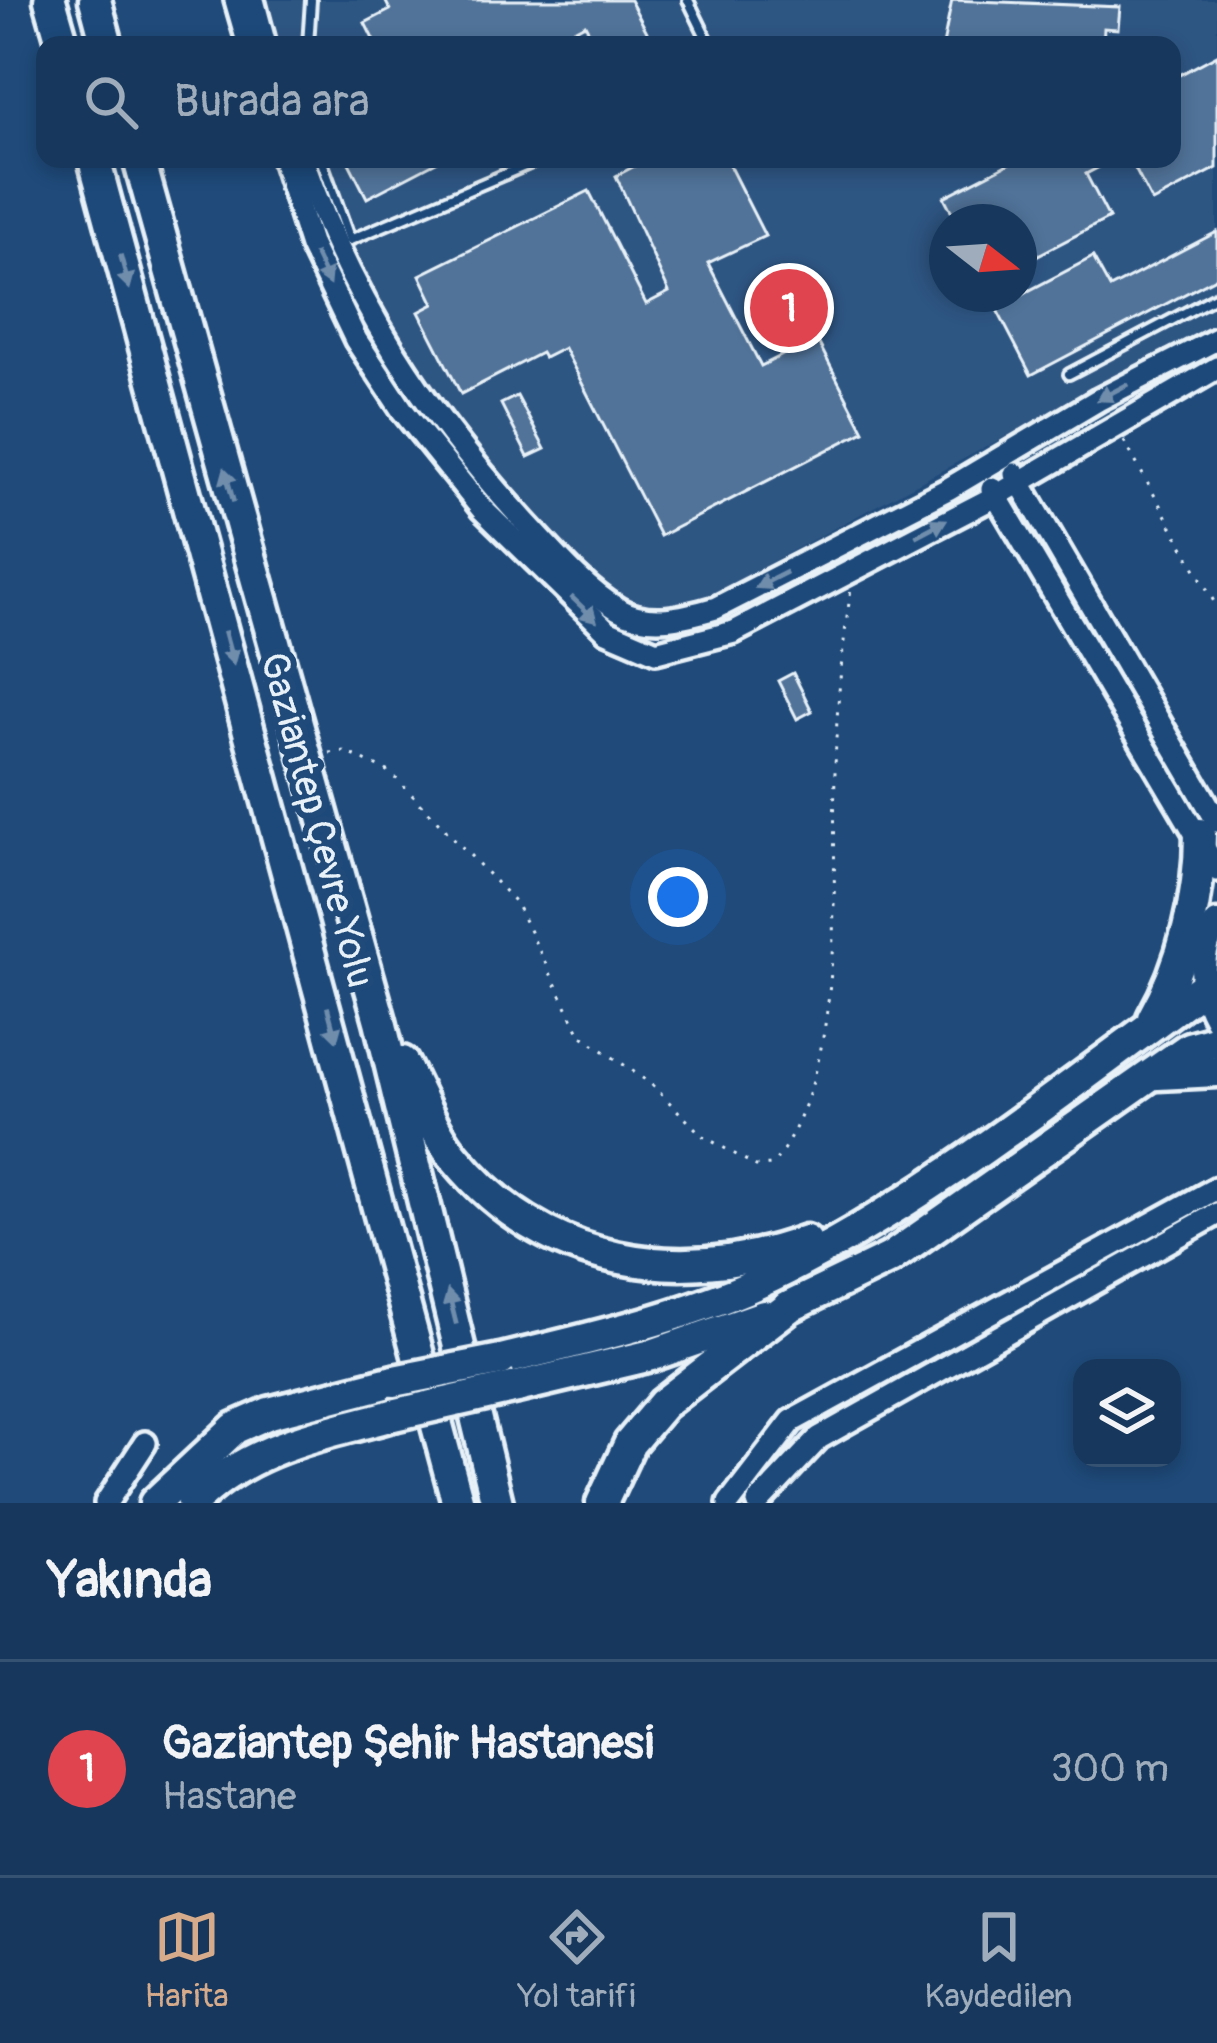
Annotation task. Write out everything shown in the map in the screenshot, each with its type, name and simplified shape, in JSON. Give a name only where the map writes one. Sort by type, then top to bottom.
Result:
[{"type":"highway","points":[[50,0],[60,36]]},
{"type":"highway","points":[[95,0],[105,36]]},
{"type":"highway","name":"Gaziantep Çevre Yolu","points":[[96,168],[458,1503]]},
{"type":"highway","name":"Gaziantep Çevre Yolu","points":[[141,168],[380,1021],[497,1503]]},
{"type":"highway","points":[[1146,1029],[1171,986],[1209,827]]},
{"type":"highway","points":[[193,1503],[212,1483],[259,1453],[393,1415],[769,1278],[885,1213],[1204,988]]},
{"type":"highway","points":[[380,1021],[452,1155],[490,1197],[541,1231],[584,1251],[634,1264],[722,1264],[773,1253],[885,1213]]},
{"type":"highway","points":[[155,1503],[235,1428],[269,1413],[394,1381],[509,1374],[652,1354],[789,1307],[890,1258],[1189,1048],[1217,1040]]},
{"type":"highway","points":[[1158,1074],[1217,1071]]},
{"type":"highway","points":[[602,1503],[630,1443],[663,1404],[789,1307]]},
{"type":"main road","points":[[1217,923],[1203,958],[1204,988],[1217,1019]]},
{"type":"street","points":[[236,0],[246,36]]},
{"type":"street","points":[[253,0],[263,36]]},
{"type":"street","points":[[287,168],[320,265],[356,340],[403,411],[482,509],[607,632],[656,652],[734,632],[996,496],[1217,368]]},
{"type":"street","points":[[306,168],[356,293],[407,380],[563,563],[620,610],[649,619],[678,619],[716,608],[981,471],[1098,400],[1217,339]]},
{"type":"street","points":[[1004,458],[1209,827],[1217,870]]},
{"type":"street","points":[[981,471],[1209,827]]},
{"type":"street","points":[[729,1503],[792,1421],[1217,1188]]},
{"type":"street","points":[[758,1503],[819,1438],[1217,1214]]},
{"type":"street","points":[[106,1503],[145,1443]]},
{"type":"lane","points":[[309,36],[311,0]]},
{"type":"lane","points":[[688,0],[706,36]]},
{"type":"lane","points":[[324,168],[350,240],[448,203],[522,168]]},
{"type":"lane","points":[[1069,374],[1217,296]]},
{"type":"path","points":[[1114,424],[1217,607]]},
{"type":"path","points":[[304,757],[344,751],[391,772],[516,903],[580,1034],[651,1084],[703,1136],[756,1166],[772,1166],[804,1113],[820,1041],[832,909],[838,698],[854,569]]},
{"type":"shaded area","points":[[259,0],[1217,0],[1217,323],[635,635],[584,599],[488,500],[439,433],[306,168],[1181,168],[1181,36],[265,36]]},
{"type":"building","points":[[385,0],[630,0],[649,36],[591,36],[585,24],[563,36],[372,36],[365,23],[390,10]]},
{"type":"building","points":[[952,0],[1120,7],[1118,29],[1104,28],[1104,36],[945,36]]},
{"type":"building","points":[[1217,55],[1217,168],[1152,202],[1135,168],[1181,168],[1181,74]]},
{"type":"building","points":[[352,168],[425,168],[367,198]]},
{"type":"building","points":[[631,168],[731,168],[765,236],[708,263],[761,366],[816,338],[864,431],[660,536],[564,348],[544,358],[541,353],[461,394],[419,312],[434,304],[420,275],[589,191],[646,304],[669,292],[616,176]]},
{"type":"building","points":[[1000,168],[1098,168],[1086,174],[1109,218],[1037,256],[1037,204],[948,204],[944,197]]},
{"type":"building","points":[[1217,232],[1217,277],[1031,375],[998,312],[1037,312],[1037,286],[1093,257],[1110,288]]},
{"type":"building","points":[[517,396],[545,449],[528,457],[501,404]]},
{"type":"building","points":[[793,673],[812,711],[797,719],[778,681]]},
{"type":"place","name":"Gaziantep Şehir Hastanesi","points":[[789,308]]}]
